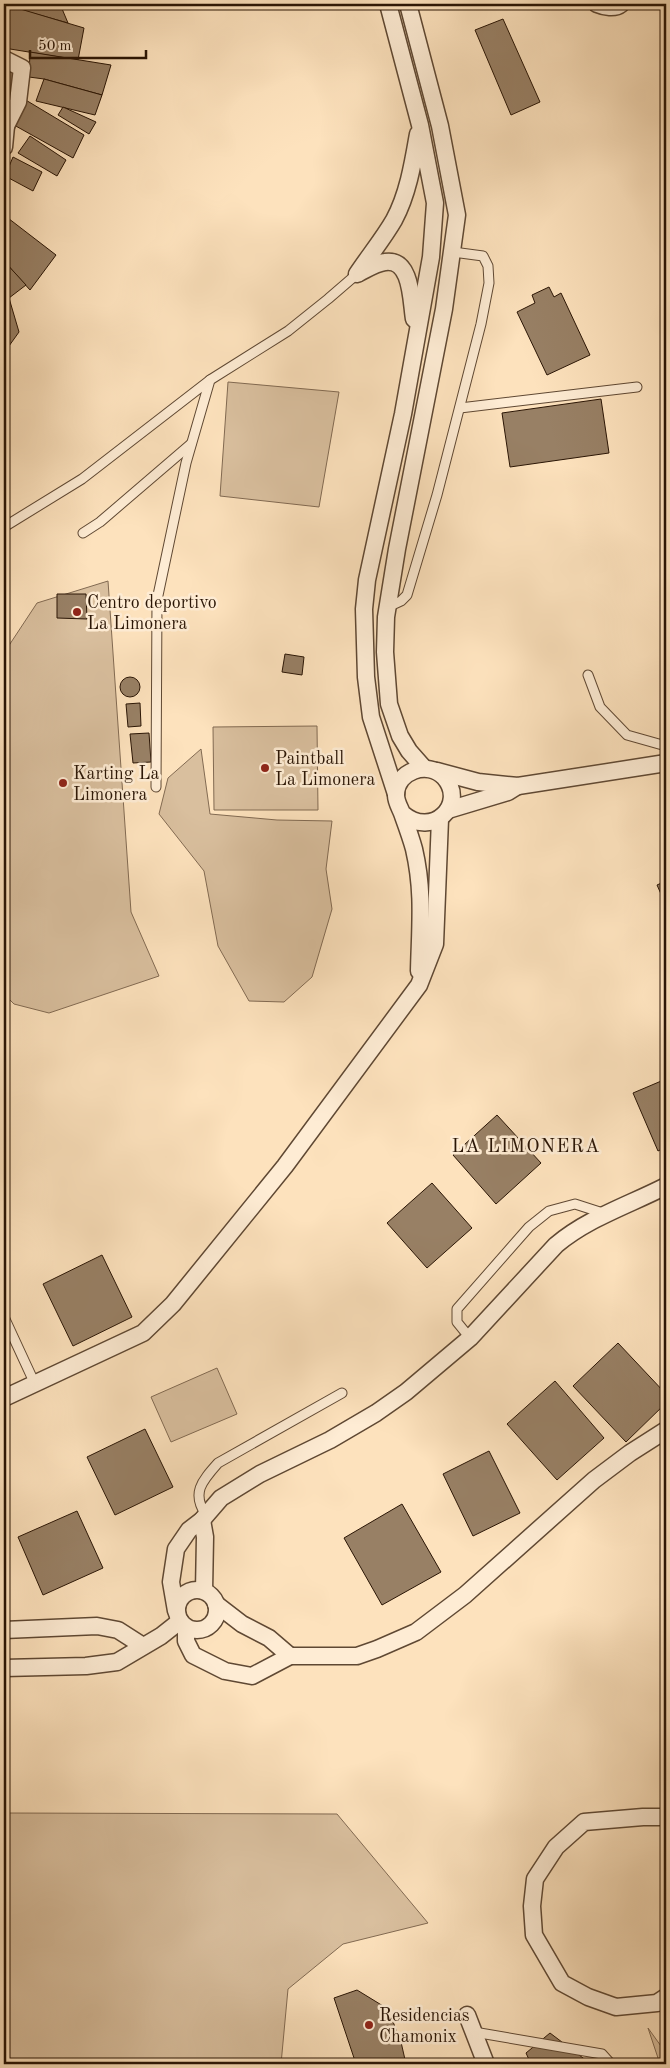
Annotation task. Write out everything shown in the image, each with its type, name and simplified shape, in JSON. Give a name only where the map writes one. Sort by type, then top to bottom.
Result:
[{"type":"street","points":[[388,4],[420,125],[435,203],[431,257],[403,414],[367,580],[364,609],[366,677],[371,717],[398,805],[403,814],[414,849],[422,893],[419,985]]},
{"type":"street","points":[[7,1395],[36,1384],[144,1333],[161,1317],[285,1166],[419,985],[435,944],[444,814],[451,802],[451,792],[443,776],[430,770],[409,751],[400,736],[389,704],[385,652],[388,607],[453,252],[457,215],[438,116],[408,4]]},
{"type":"street","points":[[597,4],[618,7],[621,4]]},
{"type":"street","points":[[4,58],[22,68],[18,102],[5,125],[4,147]]},
{"type":"street","points":[[420,125],[438,116]]},
{"type":"street","points":[[357,274],[394,218],[404,196],[420,125]]},
{"type":"street","points":[[357,274],[385,262],[398,264],[402,268],[409,283],[416,335]]},
{"type":"street","points":[[396,794],[402,778],[408,773],[430,770],[478,782],[518,786],[666,763]]},
{"type":"street","points":[[403,814],[416,823],[433,822],[444,814],[508,792],[518,786]]},
{"type":"street","points":[[666,1186],[606,1214],[570,1234],[556,1245],[535,1270],[470,1338],[406,1392],[376,1413],[330,1440],[260,1474],[221,1498],[204,1518],[189,1530],[176,1549],[171,1582],[186,1641],[194,1655],[225,1670],[252,1676],[290,1656],[357,1656],[416,1632],[472,1589],[594,1480],[630,1452],[666,1430]]},
{"type":"street","points":[[204,1518],[204,1591]]},
{"type":"street","points":[[181,1620],[180,1598],[191,1590],[204,1591],[210,1594],[216,1604],[242,1624],[268,1638],[290,1656]]},
{"type":"street","points":[[181,1620],[198,1630],[209,1626],[216,1616],[216,1604]]},
{"type":"street","points":[[4,1668],[86,1666],[117,1662],[181,1620]]},
{"type":"street","points":[[4,1630],[97,1626],[118,1630],[143,1646]]},
{"type":"street","points":[[666,1817],[584,1822],[556,1847],[535,1879],[532,1906],[534,1935],[562,1983],[588,1997],[616,2007],[657,2003],[666,1997]]},
{"type":"street","points":[[467,2015],[486,2064]]},
{"type":"lane","points":[[388,607],[401,601],[407,595],[437,495],[481,324],[488,283],[488,266],[483,256],[473,253],[453,252]]},
{"type":"lane","points":[[4,527],[82,480],[210,380],[288,330],[328,300],[357,274]]},
{"type":"lane","points":[[156,787],[157,600],[192,444],[210,380]]},
{"type":"lane","points":[[460,408],[637,387]]},
{"type":"lane","points":[[83,533],[100,522],[192,444]]},
{"type":"lane","points":[[588,675],[600,707],[627,735],[666,746]]},
{"type":"lane","points":[[470,1338],[457,1322],[457,1309],[529,1227],[549,1211],[575,1204],[606,1214]]},
{"type":"lane","points":[[4,1317],[36,1384]]},
{"type":"lane","points":[[204,1518],[199,1505],[202,1480],[218,1463],[342,1393]]},
{"type":"lane","points":[[474,2032],[602,2054],[611,2064]]},
{"type":"shaded area","points":[[228,382],[339,392],[319,507],[220,496]]},
{"type":"shaded area","name":"Karting La Limonera","points":[[108,581],[131,912],[159,976],[49,1013],[14,1004],[4,994],[4,653],[37,603]]},
{"type":"shaded area","name":"Paintball La Limonera","points":[[317,726],[318,810],[214,810],[213,727]]},
{"type":"shaded area","points":[[201,749],[210,814],[277,820],[332,821],[326,869],[332,909],[312,977],[284,1002],[249,1001],[218,946],[204,871],[159,814],[168,778]]},
{"type":"shaded area","points":[[217,1368],[237,1414],[171,1442],[151,1397]]},
{"type":"shaded area","points":[[4,1813],[337,1814],[428,1923],[343,1944],[288,1989],[281,2064],[4,2064]]},
{"type":"shaded area","points":[[648,2028],[666,2053],[666,2064],[660,2064]]},
{"type":"building","points":[[19,4],[60,4],[68,23],[18,9]]},
{"type":"building","points":[[7,5],[84,28],[78,60],[4,48],[4,17]]},
{"type":"building","points":[[503,19],[540,102],[511,115],[475,30]]},
{"type":"building","points":[[30,52],[111,65],[102,95],[44,79],[29,77]]},
{"type":"building","points":[[4,68],[15,74],[7,114],[4,113]]},
{"type":"building","points":[[44,79],[102,95],[95,115],[36,101]]},
{"type":"building","points":[[24,99],[84,135],[73,158],[14,125]]},
{"type":"building","points":[[63,107],[96,122],[89,134],[58,115]]},
{"type":"building","points":[[30,136],[66,160],[57,176],[18,153]]},
{"type":"building","points":[[13,157],[42,172],[33,191],[5,176]]},
{"type":"building","points":[[4,215],[56,255],[30,290],[4,261]]},
{"type":"building","points":[[4,261],[26,285],[9,298],[4,293]]},
{"type":"building","points":[[549,287],[554,297],[561,293],[590,355],[547,375],[517,312],[535,303],[532,295]]},
{"type":"building","points":[[4,293],[9,298],[19,332],[4,353]]},
{"type":"building","points":[[601,399],[609,453],[510,467],[502,413]]},
{"type":"building","points":[[57,594],[86,594],[87,619],[57,618]]},
{"type":"building","points":[[285,654],[304,657],[302,675],[282,672]]},
{"type":"building","points":[[130,677],[137,680],[140,687],[137,694],[130,697],[123,694],[120,687],[123,680]]},
{"type":"building","points":[[140,703],[141,726],[128,727],[126,704]]},
{"type":"building","points":[[149,733],[151,762],[133,763],[130,734]]},
{"type":"building","points":[[666,881],[666,903],[665,903],[657,885]]},
{"type":"building","points":[[666,1079],[666,1147],[658,1151],[633,1093]]},
{"type":"building","points":[[497,1115],[541,1163],[496,1204],[453,1155]]},
{"type":"building","points":[[432,1183],[472,1228],[427,1268],[387,1223]]},
{"type":"building","points":[[102,1255],[132,1317],[73,1346],[43,1284]]},
{"type":"building","points":[[618,1343],[666,1394],[666,1403],[626,1442],[573,1386]]},
{"type":"building","points":[[555,1381],[604,1438],[557,1480],[507,1424]]},
{"type":"building","points":[[145,1429],[173,1487],[115,1515],[87,1457]]},
{"type":"building","points":[[489,1451],[520,1513],[473,1536],[443,1474]]},
{"type":"building","points":[[402,1504],[441,1572],[382,1605],[344,1538]]},
{"type":"building","points":[[77,1511],[103,1568],[43,1595],[18,1537]]},
{"type":"building","name":"Residencias Chamonix","points":[[357,1990],[388,2009],[401,2042],[406,2064],[356,2064],[334,1998]]},
{"type":"building","points":[[550,2033],[591,2064],[531,2064],[526,2053]]},
{"type":"place","name":"Centro deportivo La Limonera","points":[[77,612]]},
{"type":"place","name":"Paintball La Limonera","points":[[265,768]]},
{"type":"place","name":"Karting La Limonera","points":[[63,783]]},
{"type":"place","name":"Residencias Chamonix","points":[[369,2025]]},
{"type":"district","name":"LA LIMONERA","points":[[526,1145]]}]
